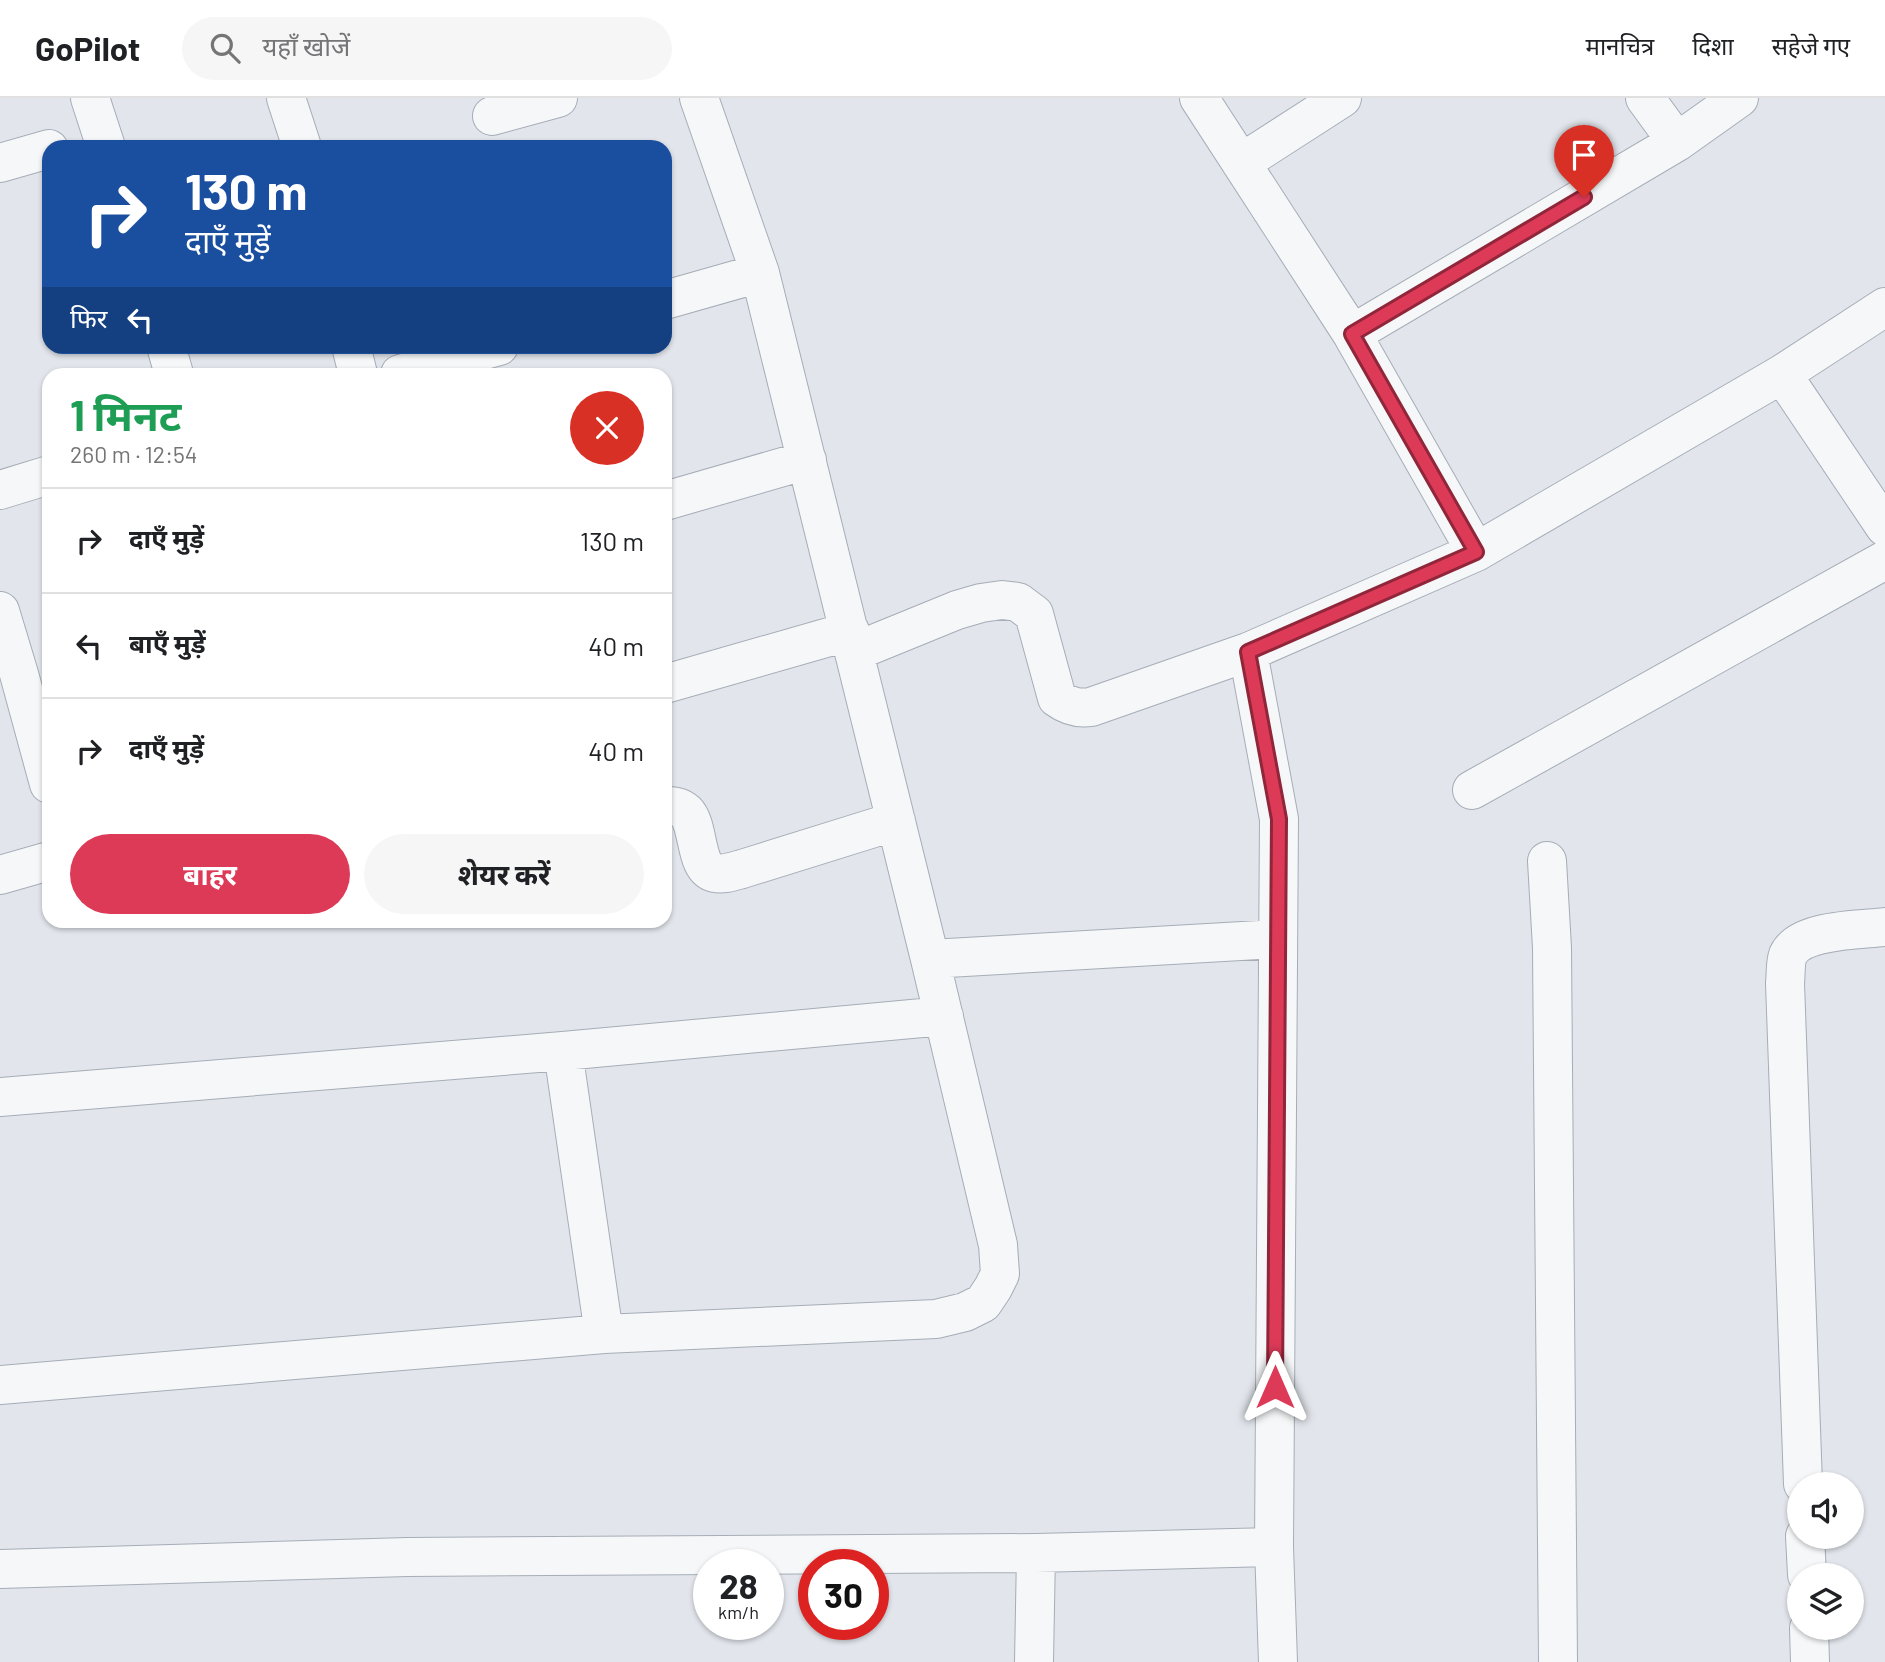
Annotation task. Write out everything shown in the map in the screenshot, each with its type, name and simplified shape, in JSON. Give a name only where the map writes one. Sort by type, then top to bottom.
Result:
[{"type":"street","points":[[90,98],[104,140]]},
{"type":"street","points":[[286,98],[300,140]]},
{"type":"street","points":[[492,116],[558,98]]},
{"type":"street","points":[[0,1385],[604,1334],[936,1319],[965,1312],[983,1303],[993,1288],[1000,1274],[998,1245],[852,642],[760,273],[699,98]]},
{"type":"street","points":[[1199,98],[1352,334],[1476,552]]},
{"type":"street","points":[[1241,163],[1342,98]]},
{"type":"street","points":[[1645,98],[1677,142]]},
{"type":"street","points":[[1352,334],[1677,142],[1739,98]]},
{"type":"street","points":[[0,163],[42,151]]},
{"type":"street","points":[[672,298],[760,273]]},
{"type":"street","points":[[672,682],[852,642],[981,603],[1002,600],[1018,602],[1034,614],[1057,698],[1065,704],[1091,707],[1248,652],[1476,552],[1782,374],[1885,307]]},
{"type":"street","points":[[421,368],[471,354]]},
{"type":"street","points":[[1782,374],[1885,527]]},
{"type":"street","points":[[672,499],[807,460]]},
{"type":"street","points":[[0,490],[42,477]]},
{"type":"street","points":[[1472,790],[1885,560]]},
{"type":"street","points":[[0,611],[34,670],[42,731]]},
{"type":"street","points":[[1248,652],[1279,819],[1273,1547],[1278,1662]]},
{"type":"street","points":[[672,807],[687,812],[703,863],[710,872],[718,874],[896,821]]},
{"type":"street","points":[[1547,861],[1552,948],[1558,1662]]},
{"type":"street","points":[[0,875],[42,864]]},
{"type":"street","points":[[1803,1472],[1785,983],[1787,956],[1796,945],[1811,937],[1885,927]]},
{"type":"street","points":[[930,959],[1278,939]]},
{"type":"street","points":[[0,1097],[563,1051],[944,1016]]},
{"type":"street","points":[[563,1051],[604,1334]]},
{"type":"street","points":[[0,1569],[407,1557],[1036,1553],[1273,1547]]},
{"type":"street","points":[[1034,1662],[1036,1553]]},
{"type":"street","points":[[1809,1640],[1810,1662]]},
{"type":"route","points":[[1275,1387],[1279,819],[1248,652],[1476,552],[1352,334],[1584,197]]}]
